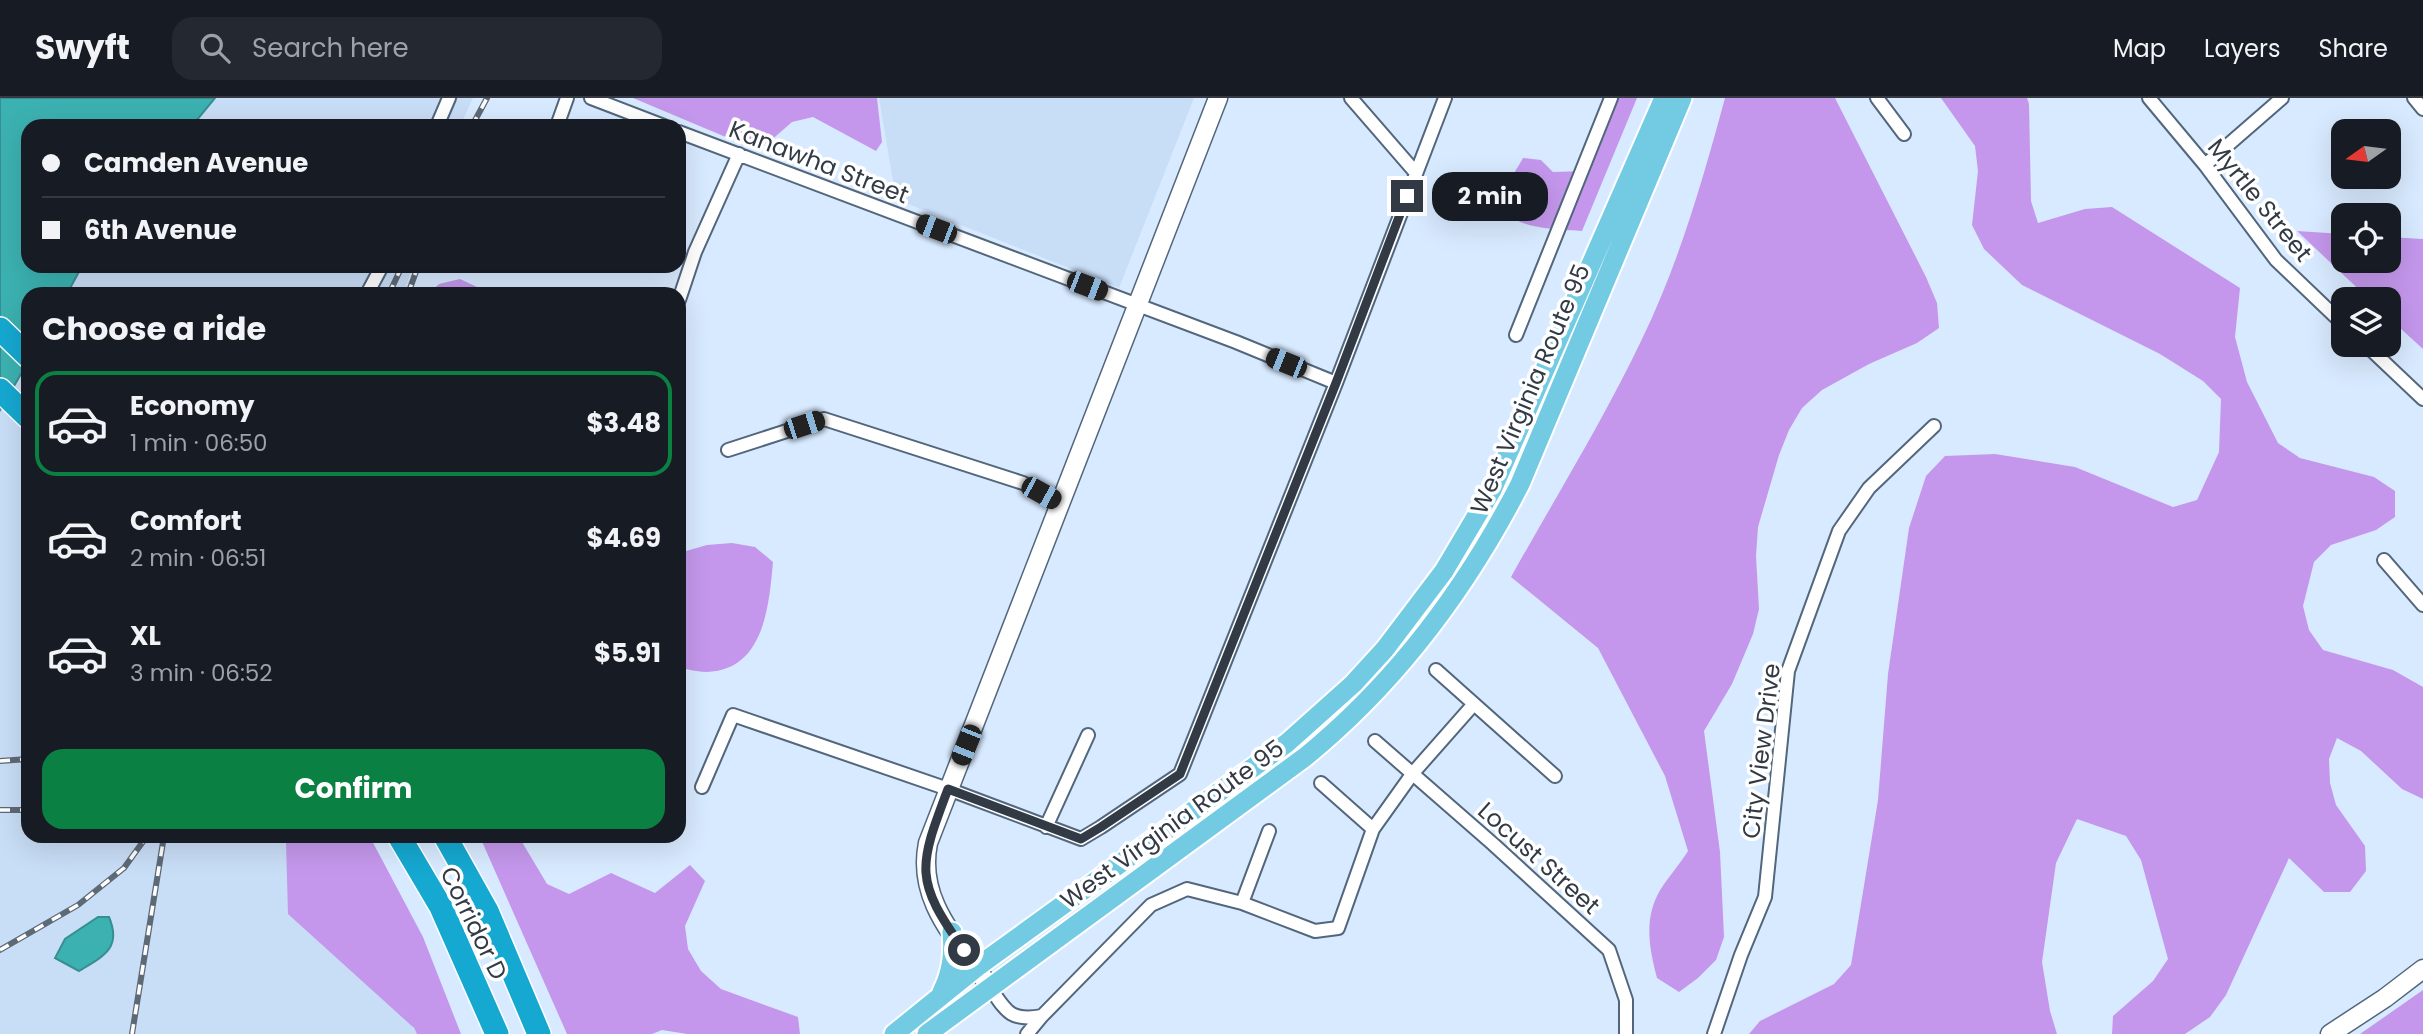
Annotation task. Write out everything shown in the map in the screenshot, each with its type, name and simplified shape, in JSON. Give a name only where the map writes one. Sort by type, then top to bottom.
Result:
[{"type":"highway","points":[[0,330],[21,350]]},
{"type":"highway","points":[[0,390],[21,410]]},
{"type":"highway","name":"Corridor D","points":[[404,843],[441,907],[497,1034]]},
{"type":"highway","name":"Corridor D","points":[[449,843],[487,911],[539,1034]]},
{"type":"main road","name":"West Virginia Route 95","points":[[894,1034],[977,967],[1287,743],[1353,684],[1407,622],[1457,552],[1492,490],[1664,98]]},
{"type":"main road","name":"West Virginia Route 95","points":[[927,1034],[989,986],[1306,757],[1384,684],[1431,627],[1474,567],[1520,484],[1682,98]]},
{"type":"main road","points":[[939,996],[950,973],[953,957],[951,932]]},
{"type":"street","points":[[441,119],[449,98]]},
{"type":"street","points":[[559,119],[567,98]]},
{"type":"street","points":[[591,98],[646,119]]},
{"type":"street","points":[[1042,1016],[1017,1018],[1009,1013],[951,932],[931,899],[925,864],[928,843],[1218,98]]},
{"type":"street","points":[[1351,98],[1416,173]]},
{"type":"street","points":[[702,787],[733,715],[948,789],[1081,839],[1180,774],[1336,383],[1445,98]]},
{"type":"street","points":[[1516,335],[1611,98]]},
{"type":"street","points":[[1877,98],[1905,134]]},
{"type":"street","name":"Myrtle Street","points":[[2149,98],[2205,165],[2276,260],[2331,313]]},
{"type":"street","points":[[2205,165],[2281,98]]},
{"type":"street","points":[[2414,98],[2423,109]]},
{"type":"street","name":"Kanawha Street","points":[[686,135],[1336,383]]},
{"type":"street","points":[[683,287],[695,252],[738,154]]},
{"type":"street","points":[[2379,357],[2423,399]]},
{"type":"street","points":[[728,450],[824,419],[1023,483],[1060,503]]},
{"type":"street","name":"City View Drive","points":[[1714,1034],[1741,955],[1765,897],[1788,670],[1839,531],[1869,488],[1934,426]]},
{"type":"street","points":[[2384,560],[2423,606]]},
{"type":"street","points":[[1436,670],[1555,776]]},
{"type":"street","points":[[1027,1034],[1151,905],[1187,889],[1242,903],[1315,931],[1338,928],[1373,830],[1413,773],[1473,705]]},
{"type":"street","points":[[1046,827],[1088,735]]},
{"type":"street","name":"Locust Street","points":[[1375,741],[1609,950],[1626,1000],[1626,1034]]},
{"type":"street","points":[[1321,783],[1373,830]]},
{"type":"street","points":[[1242,903],[1269,831]]},
{"type":"street","points":[[2330,1034],[2423,969]]},
{"type":"shaded area","points":[[0,98],[215,98],[198,119],[21,119],[21,273],[78,273],[71,287],[21,287],[21,374],[0,410]]},
{"type":"shaded area","points":[[215,98],[473,98],[463,119],[198,119]]},
{"type":"shaded area","points":[[633,98],[877,98],[882,142],[876,151],[813,117],[792,122],[759,151]]},
{"type":"shaded area","points":[[879,98],[1194,98],[1119,288],[896,199]]},
{"type":"shaded area","points":[[1611,98],[1637,98],[1582,231],[1543,228],[1516,220],[1508,212],[1504,201],[1507,187],[1523,158],[1541,160],[1553,172],[1587,171]]},
{"type":"shaded area","points":[[1725,98],[1835,98],[1926,277],[1937,303],[1939,328],[1917,343],[1869,364],[1822,390],[1802,408],[1779,455],[1758,527],[1756,556],[1759,609],[1753,634],[1732,684],[1704,731],[1720,852],[1724,937],[1716,960],[1679,992],[1657,978],[1649,927],[1657,896],[1688,851],[1665,776],[1598,648],[1511,577],[1611,400],[1655,310],[1689,220]]},
{"type":"shaded area","points":[[1941,98],[2027,98],[2031,201],[2038,223],[2085,209],[2112,207],[2240,288],[2235,337],[2247,382],[2278,443],[2300,458],[2374,477],[2395,491],[2395,517],[2376,530],[2331,545],[2314,562],[2303,606],[2309,630],[2323,650],[2393,670],[2423,687],[2423,799],[2402,789],[2361,751],[2337,738],[2329,759],[2330,783],[2336,805],[2365,846],[2366,871],[2350,892],[2324,892],[2289,858],[2226,995],[2210,1017],[2185,1034],[2112,1034],[2113,1016],[2153,981],[2168,959],[2141,860],[2126,836],[2077,819],[2056,863],[2042,962],[2050,1011],[2057,1034],[1749,1034],[1760,1021],[1834,984],[1851,965],[1878,800],[1888,674],[1909,528],[1926,476],[1945,456],[1995,454],[2075,467],[2173,507],[2197,500],[2219,452],[2221,399],[2203,381],[2160,354],[2022,285],[1984,249],[1972,225],[1978,171],[1975,146]]},
{"type":"shaded area","points":[[2297,231],[2331,233],[2331,263]]},
{"type":"shaded area","points":[[2401,238],[2423,239],[2423,349],[2401,329],[2401,287],[2356,287],[2341,273],[2401,273]]},
{"type":"shaded area","points":[[78,273],[410,273],[406,287],[71,287]]},
{"type":"shaded area","points":[[460,279],[477,287],[436,287]]},
{"type":"shaded area","points":[[21,374],[21,843],[287,843],[417,1034],[0,1034],[0,410]]},
{"type":"shaded area","points":[[732,543],[755,547],[773,562],[765,616],[752,648],[740,661],[725,669],[706,672],[686,669],[686,551],[707,545]]},
{"type":"shaded area","points":[[286,843],[373,843],[423,937],[461,1034],[417,1034],[414,1028],[288,914]]},
{"type":"shaded area","points":[[483,843],[523,843],[547,884],[569,894],[611,873],[655,893],[690,865],[705,881],[685,926],[688,949],[701,971],[721,989],[798,1017],[800,1034],[687,1034],[662,1030],[652,1034],[567,1034]]},
{"type":"shaded area","points":[[98,917],[109,917],[112,928],[112,944],[103,955],[79,971],[55,958],[65,939]]},
{"type":"shaded area","points":[[2423,990],[2423,1034],[2360,1034]]},
{"type":"railway","points":[[476,119],[487,98]]},
{"type":"railway","points":[[392,287],[399,273]]},
{"type":"railway","points":[[410,287],[416,273]]},
{"type":"railway","points":[[0,761],[21,760]]},
{"type":"railway","points":[[0,810],[21,810]]},
{"type":"railway","points":[[0,950],[78,905],[124,868],[142,843]]},
{"type":"railway","points":[[132,1034],[163,843]]},
{"type":"route","points":[[964,950],[936,909],[926,876],[928,843],[948,789],[1081,839],[1180,774],[1336,383],[1407,196]]}]
